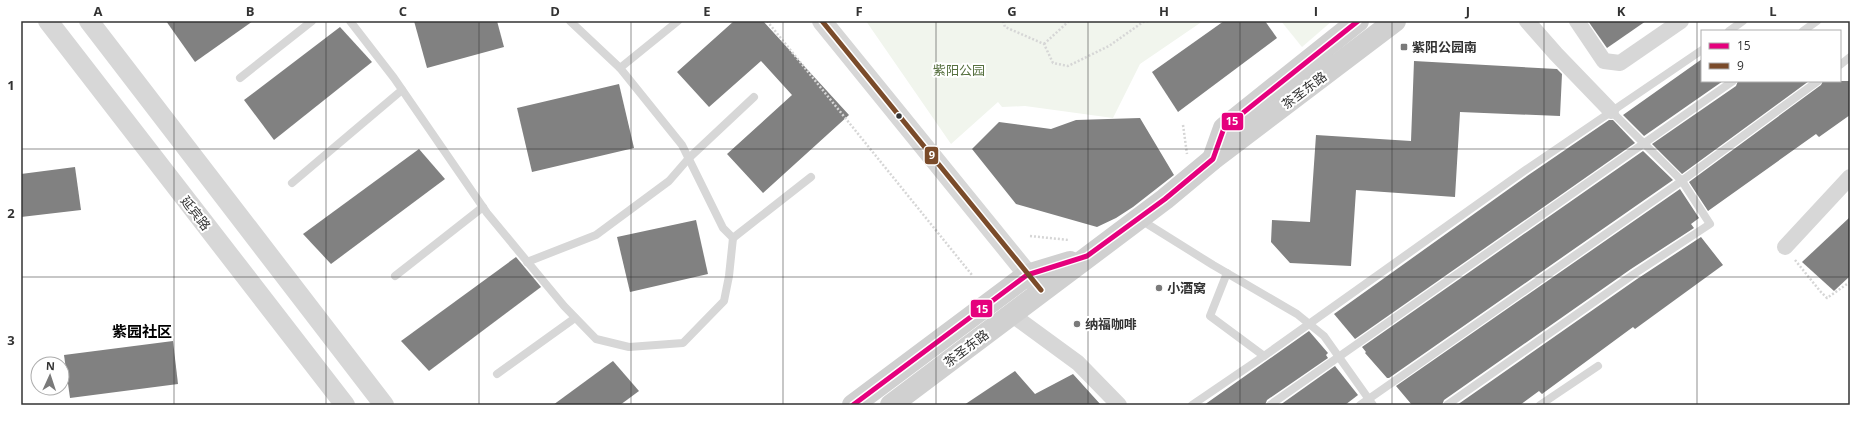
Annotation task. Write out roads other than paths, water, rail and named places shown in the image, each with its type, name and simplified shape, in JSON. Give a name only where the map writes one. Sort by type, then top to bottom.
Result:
[{"type":"main road","name":"茶圣东路","points":[[1213,160],[1224,128],[1358,21]]},
{"type":"main road","name":"茶圣东路","points":[[853,405],[1034,283],[1087,256],[1139,218],[1395,21]]},
{"type":"main road","name":"茶圣东路","points":[[891,405],[1011,314],[1034,283]]},
{"type":"street","name":"延宾路","points":[[48,21],[344,405]]},
{"type":"street","points":[[89,21],[384,405]]},
{"type":"street","points":[[822,21],[1034,283]]},
{"type":"street","points":[[1527,21],[1556,54],[1611,111]]},
{"type":"street","points":[[1577,21],[1604,61],[1620,63],[1681,21]]},
{"type":"street","points":[[1785,247],[1850,177]]},
{"type":"street","points":[[1011,314],[1078,363],[1119,405]]},
{"type":"lane","points":[[240,78],[312,21]]},
{"type":"lane","points":[[350,21],[402,90],[483,208],[527,262],[596,339],[629,347],[683,343],[724,301],[729,276],[733,238],[811,177]]},
{"type":"lane","points":[[570,21],[620,68],[682,145],[723,228],[733,238]]},
{"type":"lane","points":[[620,68],[678,21]]},
{"type":"lane","points":[[1730,30],[1743,21]]},
{"type":"lane","points":[[1804,30],[1817,21]]},
{"type":"lane","points":[[1192,405],[1264,356],[1524,171],[1701,51]]},
{"type":"lane","points":[[1841,64],[1850,57]]},
{"type":"lane","points":[[1270,405],[1340,358],[1732,82]]},
{"type":"lane","points":[[1360,405],[1371,402],[1682,181],[1817,82]]},
{"type":"lane","points":[[292,183],[402,90]]},
{"type":"lane","points":[[527,262],[596,235],[669,181],[689,158],[754,97]]},
{"type":"lane","points":[[1447,405],[1634,274],[1710,224],[1682,181],[1611,111]]},
{"type":"lane","points":[[395,276],[483,208]]},
{"type":"lane","points":[[1139,218],[1227,273],[1297,314],[1324,336],[1371,402]]},
{"type":"lane","points":[[1227,273],[1210,316],[1264,356]]},
{"type":"lane","points":[[497,374],[576,318]]},
{"type":"lane","points":[[1540,405],[1598,366]]},
{"type":"place","name":"紫阳公园南","points":[[1404,47]]},
{"type":"place","name":"小酒窝","points":[[1159,288]]},
{"type":"place","name":"纳福咖啡","points":[[1077,324]]},
{"type":"district","name":"紫园社区","points":[[142,331]]},
{"type":"park label","name":"紫阳公园","points":[[959,70]]}]
